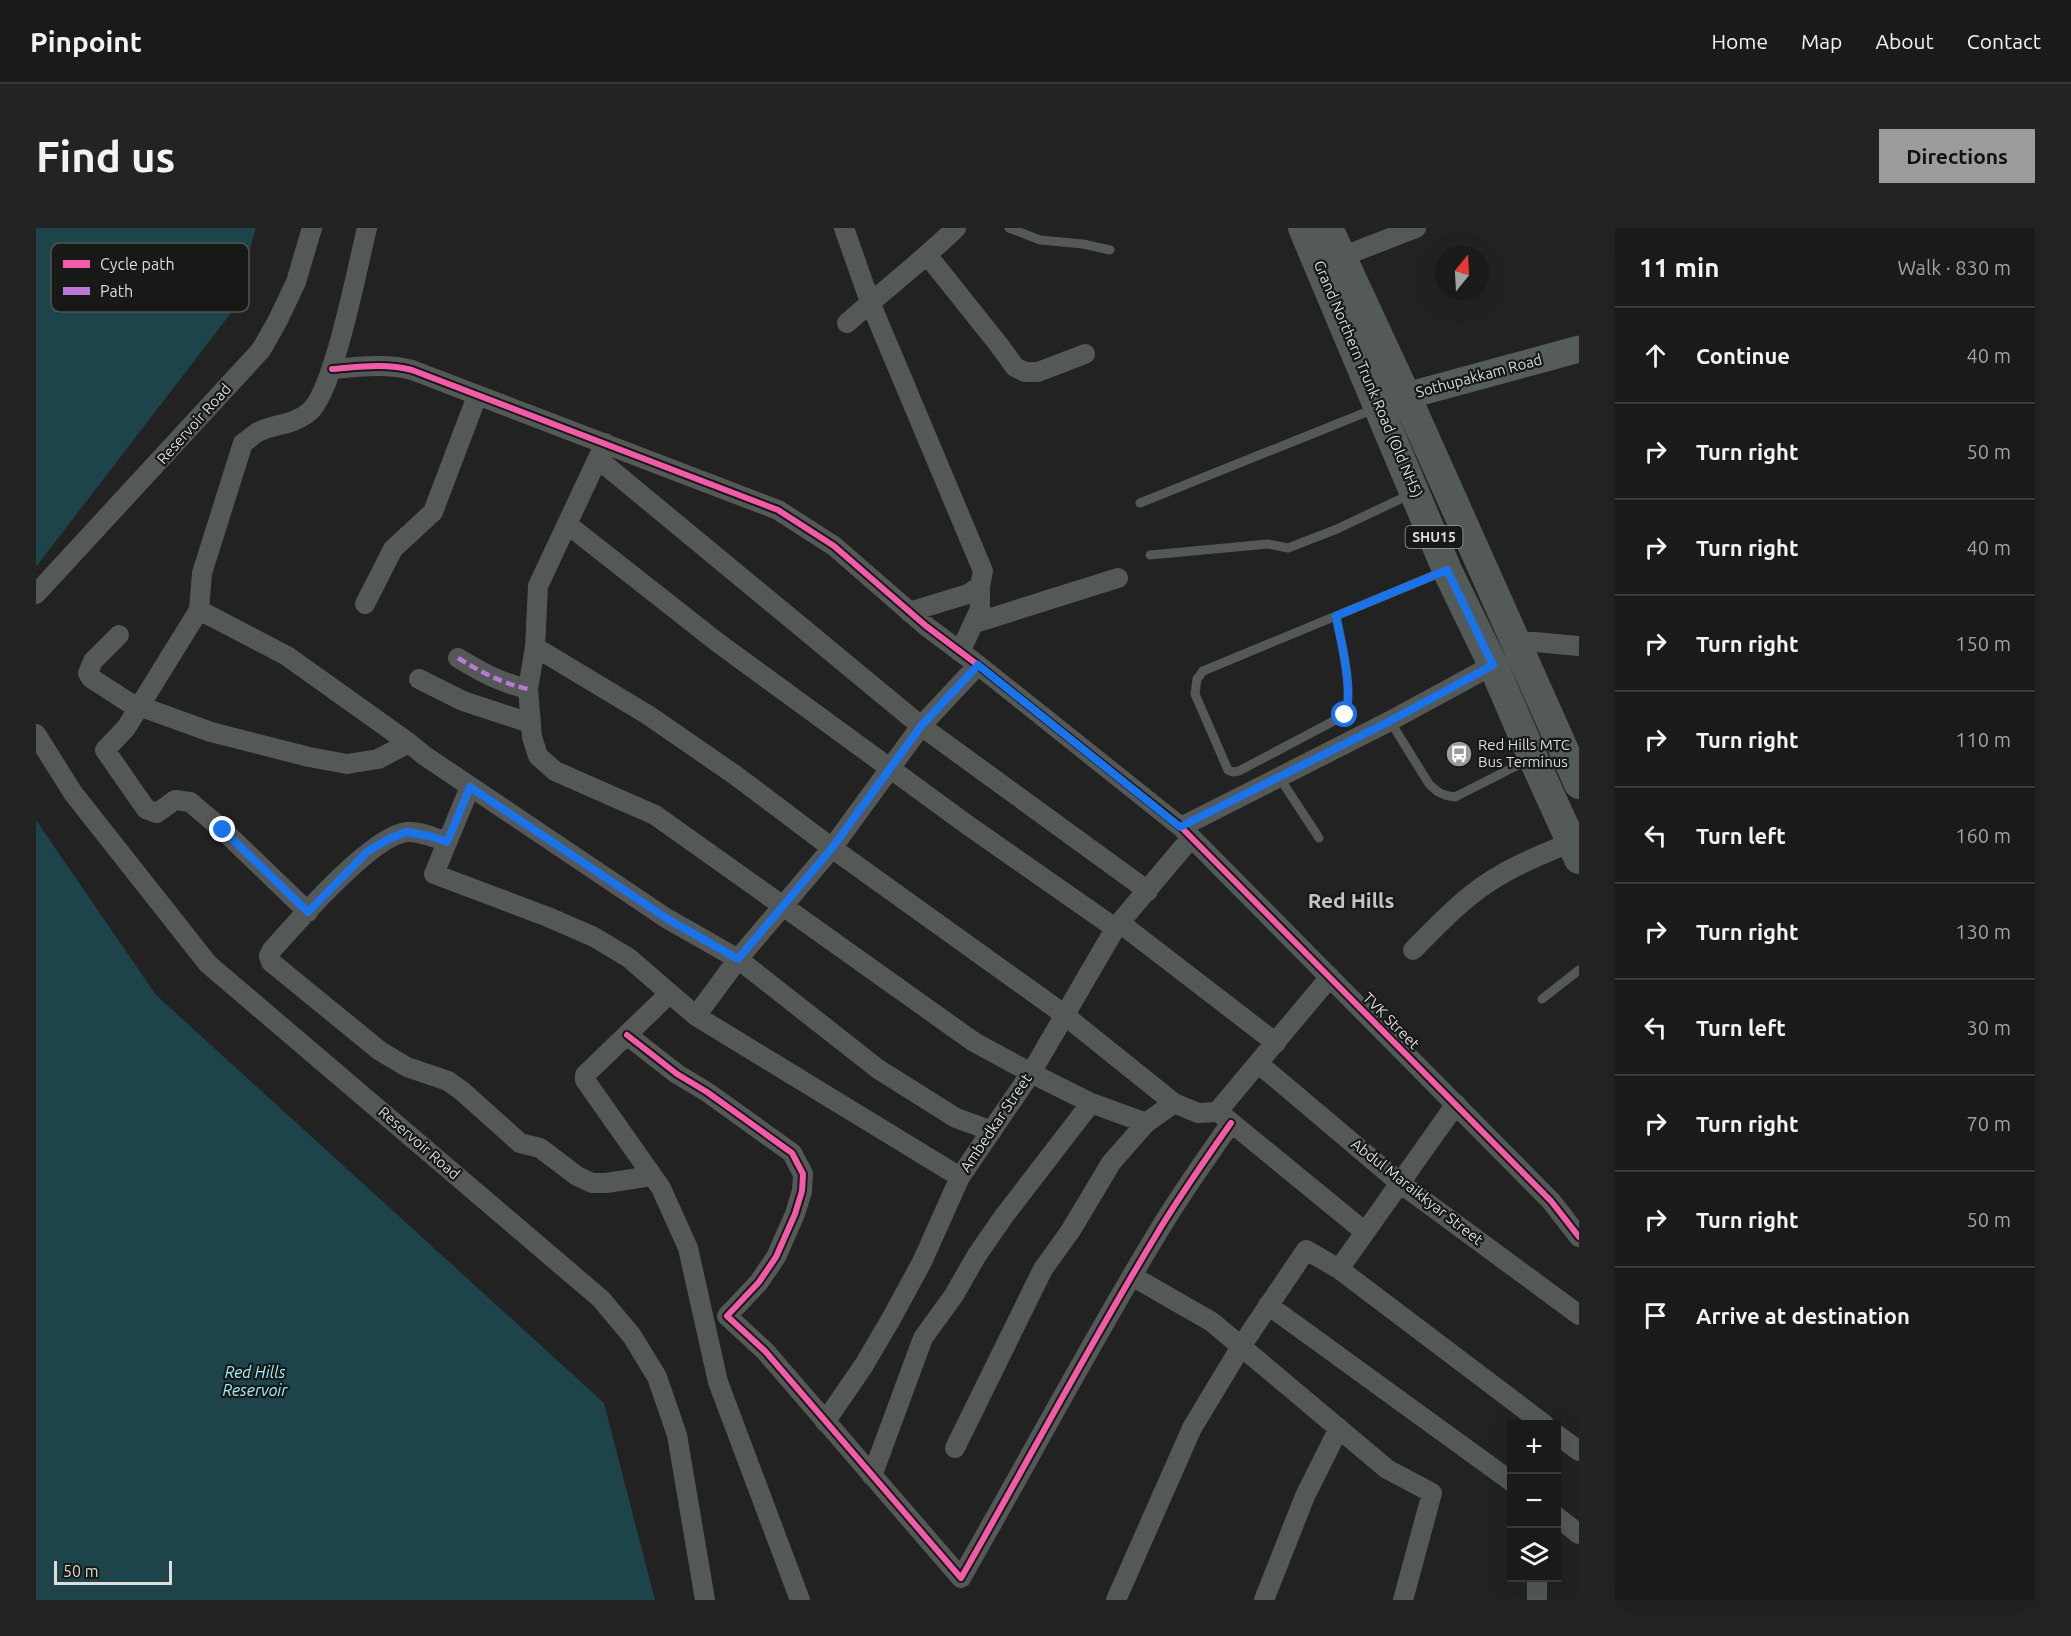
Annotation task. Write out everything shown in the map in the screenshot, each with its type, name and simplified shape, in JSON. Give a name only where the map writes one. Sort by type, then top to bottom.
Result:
[{"type":"main road","name":"Grand Northern Trunk Road (Old NH5)","points":[[1303,228],[1515,642],[1579,784]]},
{"type":"main road","name":"Grand Northern Trunk Road (Old NH5)","points":[[1328,228],[1341,257],[1393,401],[1416,492],[1447,570],[1493,665],[1575,850]]},
{"type":"street","name":"Reservoir Road","points":[[36,594],[261,350],[278,322],[296,282],[312,228]]},
{"type":"street","points":[[308,912],[223,830],[190,802],[175,800],[157,813],[151,813],[105,750],[126,728],[199,610],[202,573],[243,443],[259,432],[292,422],[311,411],[326,385],[367,228]]},
{"type":"street","points":[[844,228],[870,302],[983,571],[980,586],[981,609],[960,652]]},
{"type":"street","points":[[847,323],[928,256],[956,228]]},
{"type":"street","points":[[1341,257],[1416,228]]},
{"type":"street","points":[[928,256],[1015,367],[1025,372],[1038,372],[1084,354]]},
{"type":"street","name":"Sothupakkam Road","points":[[1393,401],[1579,349]]},
{"type":"street","name":"TVK Street","points":[[332,369],[397,366],[412,370],[602,451],[778,510],[834,546],[909,612],[1186,833],[1551,1201],[1579,1237]]},
{"type":"street","points":[[365,604],[393,549],[433,512],[477,396]]},
{"type":"street","points":[[1146,1123],[1091,1103],[974,1042],[656,815],[555,771],[538,756],[532,737],[528,689],[535,647],[538,586],[602,451],[921,726],[1148,891]]},
{"type":"street","points":[[567,524],[717,642],[890,769],[1118,926],[1275,1043]]},
{"type":"street","points":[[975,623],[1118,578]]},
{"type":"street","points":[[909,612],[969,594],[980,586]]},
{"type":"street","points":[[199,610],[287,656],[470,787],[666,918],[738,959],[879,1069],[956,1118],[992,1131]]},
{"type":"street","points":[[119,635],[93,661],[88,673],[91,678],[129,702],[211,732],[309,757],[347,764],[378,759],[409,743]]},
{"type":"street","points":[[1515,642],[1579,646]]},
{"type":"street","points":[[535,647],[658,722],[735,775],[832,848],[1064,1015],[1174,1103],[1198,1113],[1224,1117],[1365,1232]]},
{"type":"street","points":[[458,658],[488,676],[528,689]]},
{"type":"street","points":[[696,1016],[738,959],[832,848],[921,726],[978,665]]},
{"type":"street","points":[[1186,833],[1279,777],[1390,721],[1493,665]]},
{"type":"street","points":[[419,679],[463,701],[530,723]]},
{"type":"street","name":"Reservoir Road","points":[[36,734],[73,793],[208,964],[601,1299],[632,1336],[657,1377],[677,1436],[705,1600]]},
{"type":"street","points":[[470,787],[434,874],[548,917],[594,938],[629,958],[696,1016],[960,1177]]},
{"type":"street","points":[[447,842],[430,836],[406,832],[368,851],[272,950],[269,956],[271,962],[380,1051],[407,1067],[448,1082],[462,1091],[520,1143],[540,1148],[577,1176],[592,1183],[652,1176]]},
{"type":"street","name":"Ambedkar Street","points":[[825,1422],[864,1365],[891,1319],[922,1262],[960,1177],[1030,1073],[1118,926],[1148,891],[1186,833]]},
{"type":"street","points":[[1413,950],[1450,914],[1487,883],[1532,858],[1575,850]]},
{"type":"street","points":[[627,1035],[677,1074],[707,1092],[792,1153],[803,1174],[802,1191],[795,1214],[776,1257],[759,1282],[727,1316],[765,1351],[961,1578],[1016,1483],[1066,1388],[1224,1117],[1259,1064],[1330,977]]},
{"type":"street","points":[[669,994],[585,1075],[585,1080],[661,1188],[688,1248],[718,1382],[800,1600]]},
{"type":"street","name":"Abdul Maraikkyar Street","points":[[1259,1064],[1400,1183],[1579,1315]]},
{"type":"street","points":[[872,1476],[923,1338],[954,1295],[977,1255],[1004,1216],[1091,1103]]},
{"type":"street","points":[[955,1448],[1043,1269],[1071,1230],[1111,1163],[1146,1123],[1174,1103]]},
{"type":"street","points":[[1339,1269],[1456,1104]]},
{"type":"street","points":[[1116,1600],[1192,1428],[1242,1345],[1306,1250],[1339,1269],[1537,1420]]},
{"type":"street","points":[[1132,1276],[1212,1322],[1387,1469],[1432,1493],[1403,1600]]},
{"type":"street","points":[[1268,1305],[1507,1478]]},
{"type":"street","points":[[1264,1600],[1305,1496],[1339,1428]]},
{"type":"street","points":[[1561,1437],[1579,1450]]},
{"type":"street","points":[[1561,1519],[1579,1533]]},
{"type":"lane","points":[[1010,228],[1040,240],[1083,244],[1110,250]]},
{"type":"lane","points":[[1140,503],[1393,401]]},
{"type":"lane","points":[[1150,555],[1268,544],[1288,548],[1337,529],[1416,492]]},
{"type":"lane","points":[[1336,616],[1346,667],[1345,715],[1239,771],[1228,770],[1195,694],[1197,679],[1203,671],[1447,570]]},
{"type":"lane","points":[[1390,721],[1429,784],[1436,792],[1445,796],[1455,797],[1533,758]]},
{"type":"lane","points":[[1279,777],[1319,838]]},
{"type":"lane","points":[[1542,999],[1579,970]]},
{"type":"water","points":[[36,228],[256,228],[249,252],[249,243],[51,243],[51,312],[231,312],[36,567]]},
{"type":"water","name":"Red Hills Reservoir","points":[[36,820],[156,995],[604,1403],[655,1600],[36,1600]]},
{"type":"marked path","points":[[458,658],[491,677],[528,689]]},
{"type":"cycle path","points":[[332,369],[382,366],[412,370],[778,510],[834,546],[926,626],[1181,827],[1551,1201],[1579,1237]]},
{"type":"cycle path","points":[[627,1035],[677,1074],[707,1092],[792,1153],[803,1174],[802,1191],[795,1214],[776,1257],[759,1282],[727,1316],[765,1351],[961,1578],[1130,1279],[1173,1208],[1231,1123]]},
{"type":"place","name":"Red Hills MTC Bus Terminus","points":[[1459,754]]},
{"type":"district","name":"Red Hills","points":[[1351,901]]},
{"type":"route","points":[[223,830],[308,912],[368,851],[389,839],[406,832],[430,836],[447,842],[470,787],[666,918],[738,959],[832,848],[921,726],[978,665],[1180,827],[1390,721],[1493,665],[1447,570],[1336,616],[1346,667],[1347,711],[1345,715]]}]
